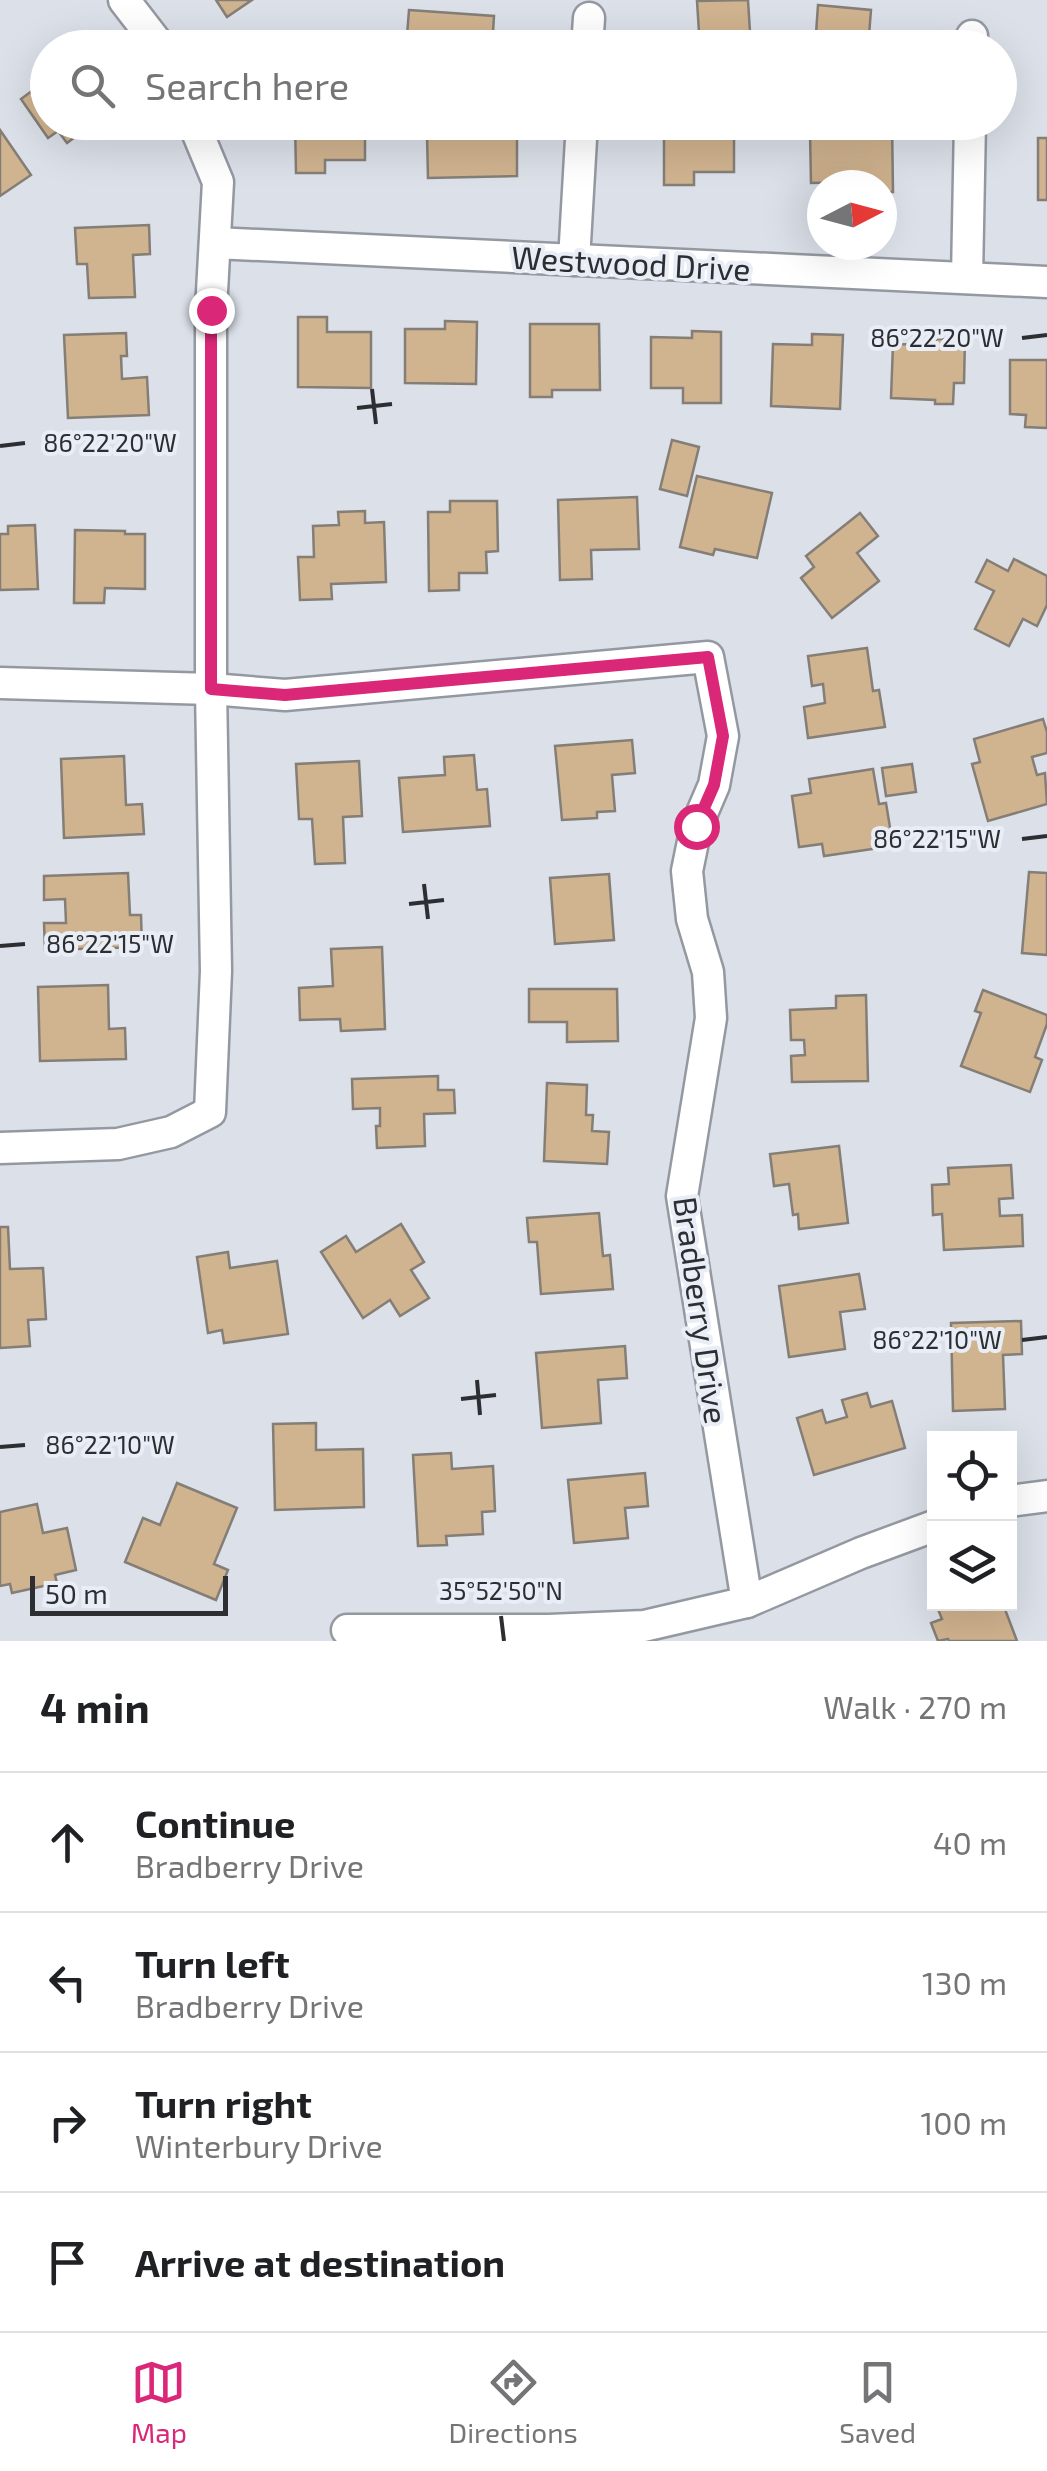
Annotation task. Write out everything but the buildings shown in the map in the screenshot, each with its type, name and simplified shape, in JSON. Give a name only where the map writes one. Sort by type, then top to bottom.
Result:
[{"type":"street","points":[[124,0],[148,30]]},
{"type":"street","points":[[0,1148],[118,1144],[171,1132],[210,1112],[216,972],[211,310],[218,182],[200,140]]},
{"type":"street","points":[[574,260],[581,140]]},
{"type":"street","points":[[967,278],[970,140]]},
{"type":"street","name":"Westwood Drive","points":[[214,243],[1047,282]]},
{"type":"street","name":"Bradberry Drive","points":[[0,683],[285,695],[708,657],[723,736],[714,785],[696,826],[688,872],[692,919],[708,972],[711,1018],[682,1196],[746,1602]]},
{"type":"street","points":[[1017,1501],[1047,1496]]},
{"type":"street","points":[[347,1630],[644,1626],[746,1602],[927,1529]]},
{"type":"route","points":[[211,310],[211,689],[285,695],[708,657],[723,736],[714,785],[696,826]]}]
